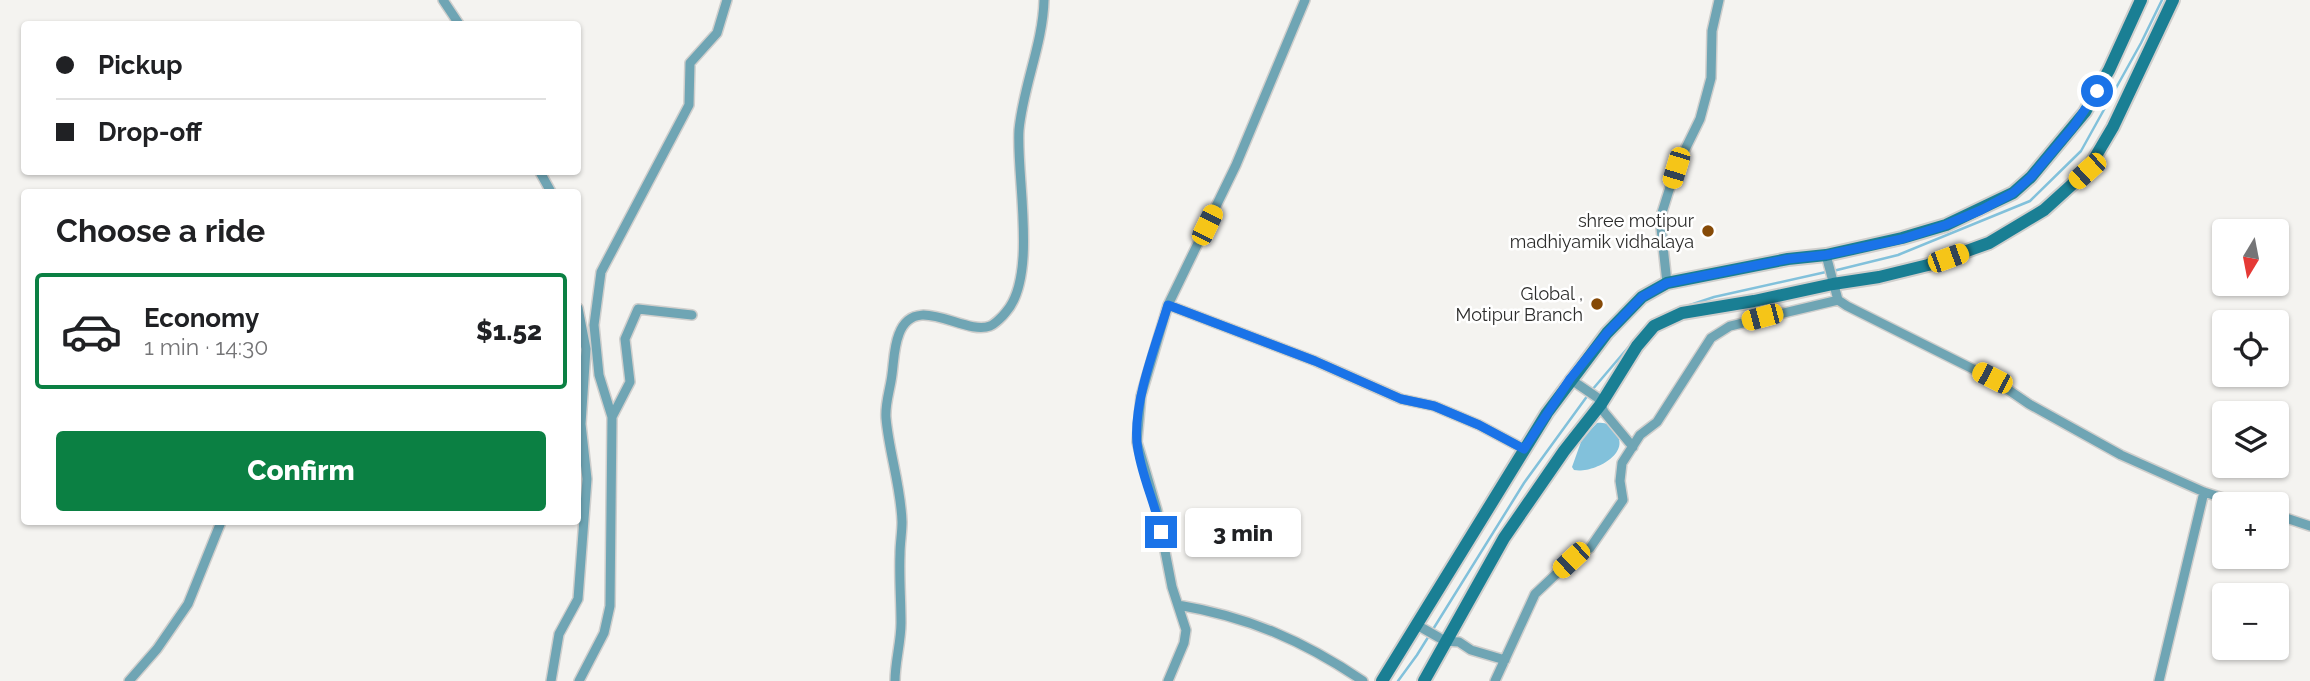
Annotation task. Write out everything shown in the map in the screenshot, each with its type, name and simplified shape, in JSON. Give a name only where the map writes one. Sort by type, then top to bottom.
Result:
[{"type":"main road","points":[[1382,681],[1524,449],[1576,383],[1607,333],[1642,297],[1667,283],[1788,259],[1827,259],[1902,239],[1946,225],[2013,193],[2031,177],[2085,112],[2109,70],[2141,0]]},
{"type":"main road","points":[[1424,681],[1504,538],[1637,346],[1654,326],[1682,313],[1754,301],[1833,281],[1879,277],[1928,265],[1989,243],[2044,210],[2087,171],[2113,127],[2173,0]]},
{"type":"street","points":[[443,0],[456,21]]},
{"type":"street","points":[[579,681],[604,634],[610,606],[612,417],[599,375],[594,325],[601,272],[689,105],[690,63],[717,33],[727,0]]},
{"type":"street","points":[[895,681],[901,623],[902,513],[886,404],[896,345],[900,331],[907,321],[923,315],[976,327],[990,326],[1006,313],[1016,293],[1024,229],[1019,131],[1023,100],[1043,19],[1044,0]]},
{"type":"street","points":[[1168,681],[1184,643],[1186,629],[1172,587],[1157,510],[1137,442],[1141,396],[1168,305],[1236,164],[1305,0]]},
{"type":"street","points":[[1667,283],[1660,219],[1676,168],[1703,109],[1711,78],[1712,32],[1719,0]]},
{"type":"street","points":[[1827,259],[1838,300],[1847,306],[1992,378],[2029,404],[2121,455],[2212,495]]},
{"type":"street","points":[[1496,681],[1535,594],[1571,560],[1590,548],[1623,500],[1620,481],[1622,463],[1640,435],[1657,422],[1711,338],[1730,326],[1838,300]]},
{"type":"street","points":[[1168,305],[1315,361],[1401,399],[1434,406],[1479,425],[1524,449]]},
{"type":"street","points":[[612,417],[630,382],[625,340],[638,309],[692,315]]},
{"type":"street","points":[[551,681],[559,635],[578,599],[587,479],[581,424],[586,349],[581,323]]},
{"type":"street","points":[[1576,383],[1600,401],[1604,412],[1633,446]]},
{"type":"street","points":[[2159,681],[2204,492]]},
{"type":"street","points":[[2289,519],[2310,526]]},
{"type":"street","points":[[129,681],[158,649],[188,604],[220,525]]},
{"type":"street","points":[[1178,605],[1242,619],[1284,634],[1363,681]]},
{"type":"street","points":[[1417,625],[1445,641],[1459,642],[1471,650],[1505,660]]},
{"type":"water","points":[[1597,423],[1605,424],[1615,432],[1619,447],[1615,454],[1600,465],[1591,469],[1574,470],[1572,467],[1582,439]]},
{"type":"waterway","points":[[1833,271],[1898,255],[2030,201],[2081,151],[2162,0]]},
{"type":"waterway","points":[[1687,306],[1714,297],[1826,272]]},
{"type":"waterway","points":[[1655,320],[1667,313]]},
{"type":"waterway","points":[[1592,390],[1638,336]]},
{"type":"waterway","points":[[1398,681],[1524,483],[1588,395]]},
{"type":"place","name":"shree motipur madhiyamik vidhalaya","points":[[1708,231]]},
{"type":"place","name":"Global , Motipur Branch","points":[[1597,304]]},
{"type":"route","points":[[1161,532],[1137,442],[1141,396],[1168,305],[1315,361],[1401,399],[1434,406],[1479,425],[1524,449],[1570,379],[1607,333],[1642,297],[1667,283],[1902,239],[1981,210],[2013,193],[2031,177],[2063,141],[2097,91]]}]
